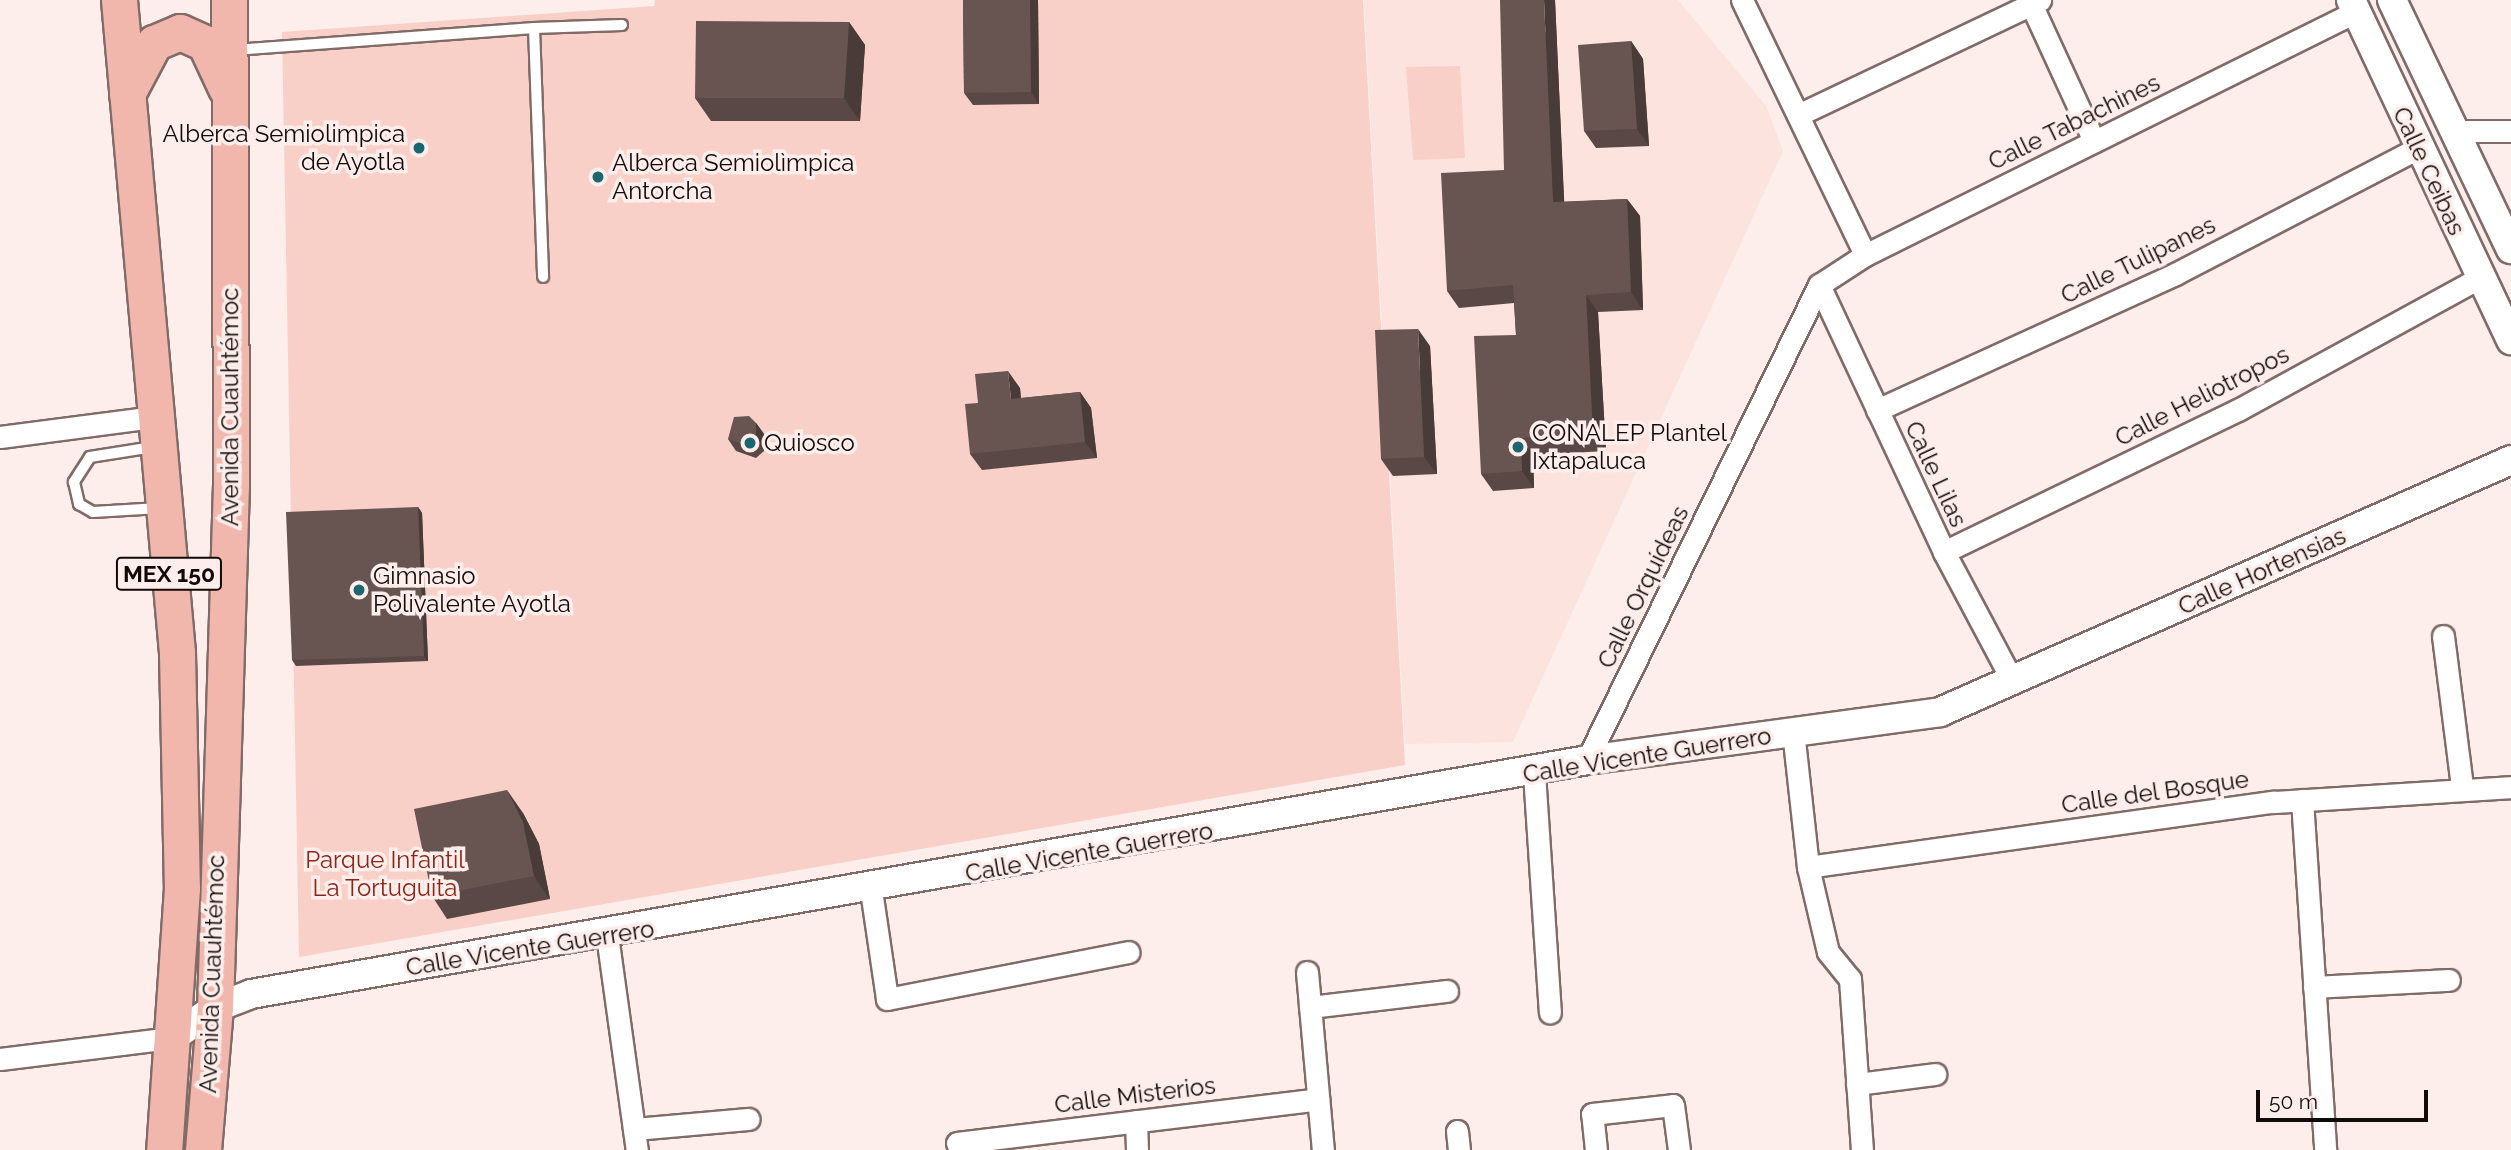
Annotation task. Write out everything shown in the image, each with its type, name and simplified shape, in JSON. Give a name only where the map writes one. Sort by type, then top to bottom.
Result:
[{"type":"main road","name":"MEX 150","points":[[119,0],[154,432],[177,653],[182,888],[164,1150]]},
{"type":"main road","name":"Avenida Cuauhtémoc","points":[[203,1150],[215,1007],[231,485],[233,104],[229,0]]},
{"type":"main road","points":[[126,96],[154,43],[180,32],[213,54],[233,104]]},
{"type":"street","points":[[1742,0],[1864,255]]},
{"type":"street","name":"Calle Ceibas","points":[[2392,0],[2511,248]]},
{"type":"street","points":[[1798,115],[2035,2],[2094,141]]},
{"type":"street","name":"Calle Ceibas","points":[[2354,6],[2479,278],[2511,340]]},
{"type":"street","name":"Calle Tabachines","points":[[1819,285],[1864,255],[2094,141],[2354,6]]},
{"type":"street","points":[[2456,131],[2511,131]]},
{"type":"street","name":"Calle Tulipanes","points":[[1877,410],[2175,274],[2418,148]]},
{"type":"street","name":"Calle Heliotropos","points":[[1944,552],[2238,410],[2479,278]]},
{"type":"street","name":"Calle Lilas","points":[[1819,285],[1944,552],[2013,682]]},
{"type":"street","name":"Calle Orquídeas","points":[[1587,760],[1819,285]]},
{"type":"street","points":[[0,437],[154,432]]},
{"type":"street","name":"Calle Hortensias","points":[[2013,682],[2511,460]]},
{"type":"street","points":[[2443,636],[2462,787]]},
{"type":"street","name":"Calle Vicente Guerrero","points":[[172,1038],[215,1007],[251,994],[871,890],[1534,773],[1587,760],[1940,712],[2013,682]]},
{"type":"street","points":[[1793,731],[1808,867],[1828,952],[1850,979],[1862,1150]]},
{"type":"street","points":[[1534,773],[1550,1012]]},
{"type":"street","name":"Calle del Bosque","points":[[1808,867],[2302,800],[2462,787],[2511,788]]},
{"type":"street","points":[[2302,800],[2325,1150]]},
{"type":"street","points":[[871,890],[887,999],[1128,952]]},
{"type":"street","points":[[607,935],[636,1140],[749,1119]]},
{"type":"street","points":[[1307,972],[1323,1150]]},
{"type":"street","points":[[2314,987],[2449,980]]},
{"type":"street","points":[[1310,1007],[1447,991]]},
{"type":"street","points":[[0,1059],[172,1038]]},
{"type":"street","points":[[1857,1084],[1935,1074]]},
{"type":"street","name":"Calle Misterios","points":[[957,1143],[1027,1142],[1136,1121],[1318,1099]]},
{"type":"street","points":[[1596,1150],[1592,1114],[1673,1105],[1679,1150]]},
{"type":"street","points":[[1136,1121],[1137,1150]]},
{"type":"lane","points":[[231,50],[534,28],[622,25]]},
{"type":"lane","points":[[534,28],[544,276]]},
{"type":"lane","points":[[154,432],[90,457],[74,482],[79,504],[93,512],[162,507]]},
{"type":"shaded area","name":"CONALEP Plantel Ixtapaluca","points":[[1364,0],[1678,0],[1766,106],[1783,151],[1513,742],[1405,744]]},
{"type":"green space","name":"Parque Infantil La Tortuguita","points":[[655,0],[1363,0],[1405,765],[299,957],[282,32],[654,6]]},
{"type":"green space","points":[[1460,66],[1465,158],[1413,160],[1406,67]]},
{"type":"building","points":[[963,0],[1030,0],[1031,92],[964,93]]},
{"type":"building","points":[[1500,0],[1544,0],[1553,202],[1627,199],[1631,292],[1586,295],[1593,434],[1521,438],[1522,471],[1481,474],[1474,336],[1516,335],[1513,285],[1447,291],[1441,173],[1504,170]]},
{"type":"building","points":[[696,21],[849,22],[844,98],[695,98]]},
{"type":"building","points":[[1631,41],[1637,129],[1584,131],[1578,45]]},
{"type":"building","points":[[1418,329],[1424,457],[1381,459],[1375,330]]},
{"type":"building","points":[[1008,371],[1011,399],[1080,392],[1085,442],[970,454],[965,404],[978,403],[975,374]]},
{"type":"building","points":[[749,416],[756,423],[756,439],[748,446],[728,439],[734,417]]},
{"type":"building","name":"Gimnasio Polivalente Ayotla","points":[[418,507],[424,656],[292,660],[286,512]]},
{"type":"building","points":[[507,790],[523,822],[534,876],[432,896],[414,809]]},
{"type":"place","name":"Alberca Semiolimpica de Ayotla","points":[[419,148]]},
{"type":"place","name":"Alberca Semiolìmpica Antorcha","points":[[598,177]]},
{"type":"place","name":"Quiosco","points":[[750,443]]},
{"type":"place","name":"CONALEP Plantel Ixtapaluca","points":[[1518,447]]},
{"type":"place","name":"Gimnasio Polivalente Ayotla","points":[[359,590]]}]
